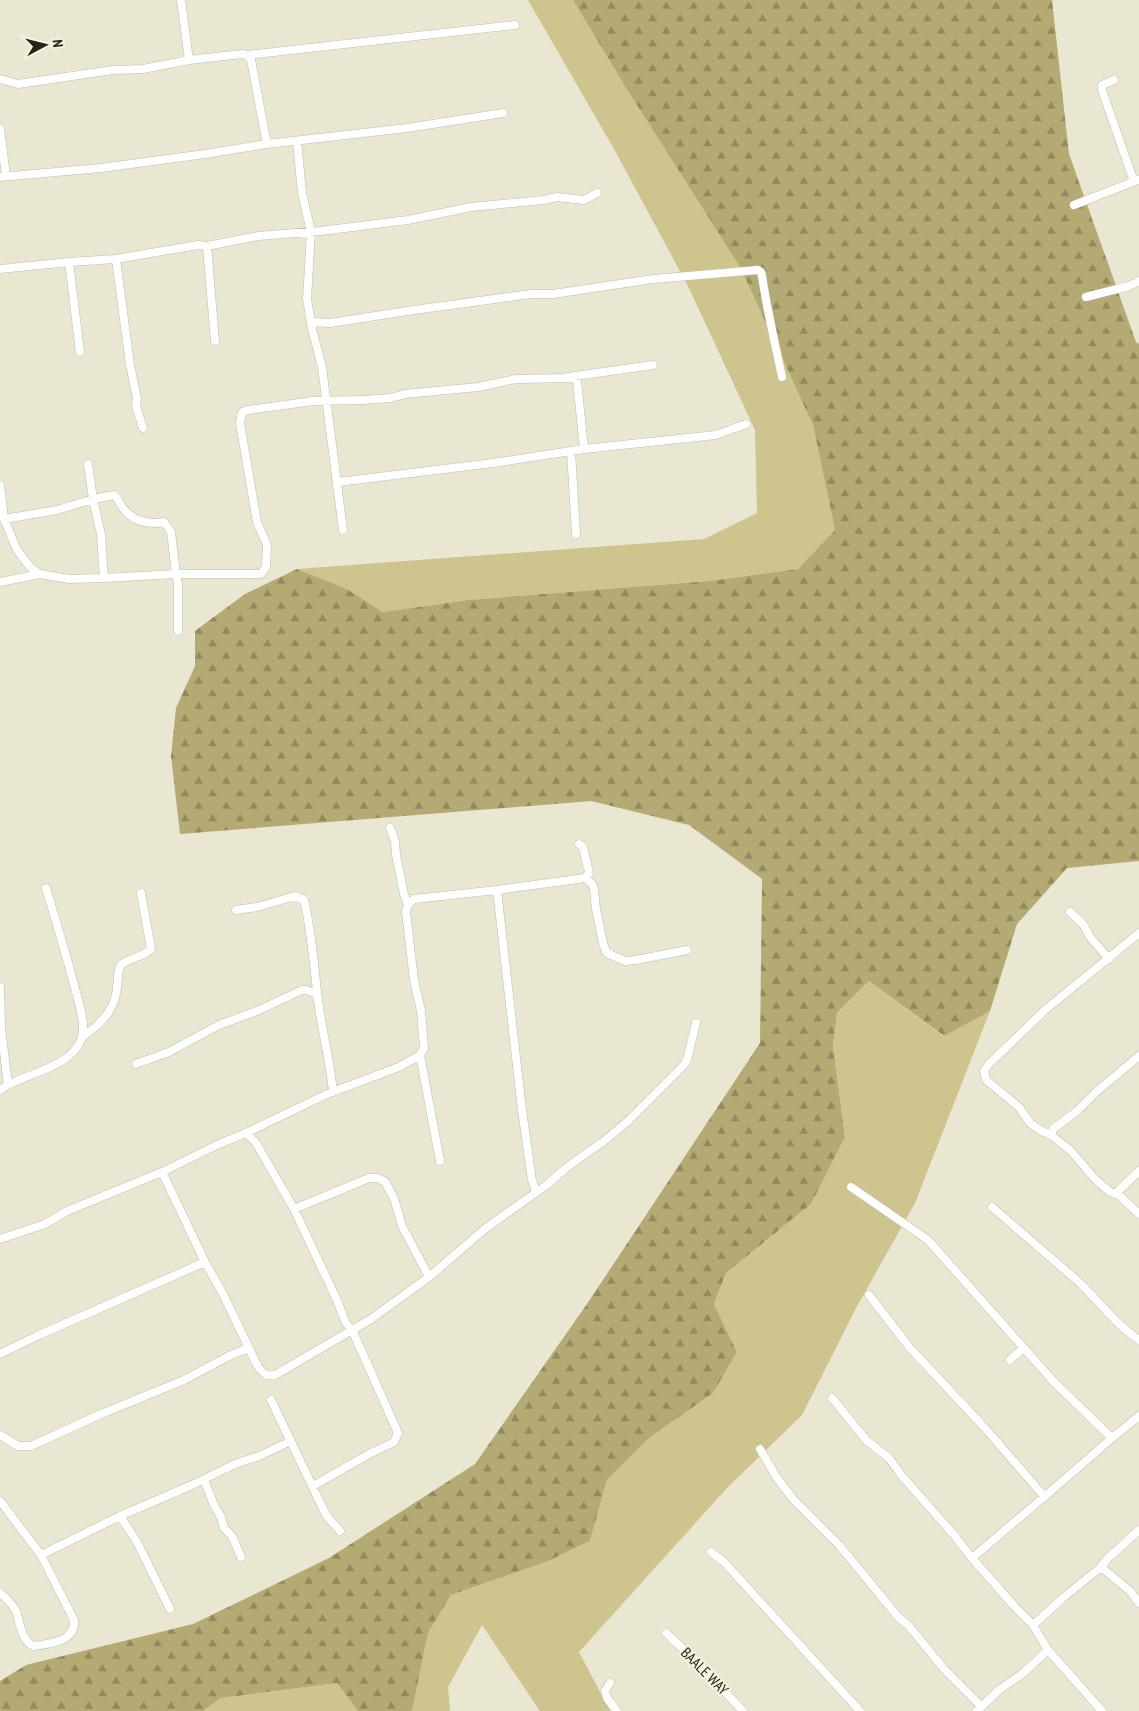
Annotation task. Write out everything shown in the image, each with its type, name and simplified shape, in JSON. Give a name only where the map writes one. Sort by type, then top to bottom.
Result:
[{"type":"street","points":[[181,0],[189,60]]},
{"type":"street","points":[[0,79],[18,84],[113,70],[143,69],[189,60],[515,25]]},
{"type":"street","points":[[247,55],[251,60],[267,144]]},
{"type":"street","points":[[1074,205],[1137,180],[1102,90],[1104,83],[1114,80]]},
{"type":"street","points":[[0,129],[3,176],[68,172],[267,144],[407,128],[502,113]]},
{"type":"street","points":[[297,141],[302,193],[311,232],[307,299],[322,367],[344,530]]},
{"type":"street","points":[[0,269],[116,259],[198,244],[207,246],[258,236],[304,231],[311,232],[408,220],[472,207],[557,197],[584,200],[598,193]]},
{"type":"street","points":[[207,246],[215,341]]},
{"type":"street","points":[[116,259],[136,406],[143,428]]},
{"type":"street","points":[[69,262],[80,352]]},
{"type":"street","points":[[311,322],[330,323],[531,294],[553,294],[653,279],[758,270],[762,276],[767,311],[782,376]]},
{"type":"street","points":[[1086,297],[1129,286],[1139,280]]},
{"type":"street","points":[[0,582],[40,574],[69,579],[176,574],[261,574],[266,567],[267,545],[257,522],[241,433],[240,417],[242,412],[248,410],[313,401],[391,398],[405,394],[478,387],[516,380],[562,377],[653,365]]},
{"type":"street","points":[[562,377],[574,378],[578,381],[584,449]]},
{"type":"street","points":[[338,482],[493,463],[584,449],[716,435],[746,424]]},
{"type":"street","points":[[571,451],[576,534]]},
{"type":"street","points":[[88,464],[100,534],[104,578]]},
{"type":"street","points":[[0,485],[4,519],[17,550],[30,567],[40,574]]},
{"type":"street","points":[[4,519],[57,510],[114,495],[129,516],[136,521],[164,522],[171,532],[178,584],[178,631]]},
{"type":"street","points":[[390,828],[395,841],[396,855],[408,905]]},
{"type":"street","points":[[580,844],[589,873],[586,878]]},
{"type":"street","points":[[0,1239],[45,1224],[67,1211],[162,1172],[333,1092],[399,1066],[420,1055],[424,1048],[421,1011],[406,912],[408,905],[414,899],[586,878]]},
{"type":"street","points":[[586,878],[594,889],[602,943],[606,952],[625,961],[687,950]]},
{"type":"street","points":[[0,1090],[55,1066],[76,1049],[83,1032],[81,1015],[46,888]]},
{"type":"street","points":[[497,890],[522,1110],[532,1180],[536,1191]]},
{"type":"street","points":[[81,1037],[102,1022],[109,1013],[116,994],[120,966],[128,960],[148,952],[151,948],[141,893]]},
{"type":"street","points":[[236,910],[257,907],[295,896],[304,900],[310,923],[317,994],[331,1070],[333,1092]]},
{"type":"street","points":[[1070,912],[1083,924],[1090,937],[1109,959]]},
{"type":"street","points":[[1139,933],[1045,1010],[984,1071],[986,1080],[1019,1106],[1030,1123],[1051,1135],[1095,1179],[1110,1192],[1130,1204],[1139,1214]]},
{"type":"street","points":[[0,987],[1,1028],[8,1085]]},
{"type":"street","points":[[136,1064],[169,1052],[219,1025],[257,1011],[302,990],[317,994]]},
{"type":"street","points":[[162,1172],[258,1367],[264,1374],[270,1376],[283,1371],[393,1303],[429,1277],[486,1228],[548,1184],[567,1167],[604,1142],[628,1121],[683,1066],[690,1051],[696,1023]]},
{"type":"street","points":[[420,1055],[440,1161]]},
{"type":"street","points":[[1051,1135],[1053,1129],[1077,1111],[1096,1092],[1139,1056]]},
{"type":"street","points":[[246,1134],[256,1143],[294,1210],[397,1428],[397,1438],[394,1442],[313,1486]]},
{"type":"street","points":[[1115,1194],[1139,1171]]},
{"type":"street","points":[[294,1210],[369,1178],[378,1178],[385,1182],[394,1198],[402,1226],[429,1277]]},
{"type":"street","points":[[851,1187],[928,1240],[1054,1382],[1112,1438]]},
{"type":"street","points":[[992,1207],[1080,1283],[1120,1325],[1139,1340]]},
{"type":"street","points":[[0,1354],[205,1262]]},
{"type":"street","points":[[869,1295],[910,1348],[984,1427],[1044,1496]]},
{"type":"street","points":[[2,1440],[18,1446],[31,1446],[101,1414],[184,1380],[231,1354],[249,1348]]},
{"type":"street","points":[[1010,1360],[1023,1348]]},
{"type":"street","points":[[832,1398],[867,1441],[889,1458],[972,1558],[1033,1625],[1048,1650],[1102,1711]]},
{"type":"street","points":[[271,1400],[326,1515],[340,1531]]},
{"type":"street","points":[[972,1558],[1139,1416]]},
{"type":"street","points":[[41,1555],[120,1516],[290,1441]]},
{"type":"street","points":[[760,1449],[777,1478],[793,1499],[839,1545],[899,1618],[908,1625],[979,1709],[1000,1689],[1022,1674],[1048,1650]]},
{"type":"street","points":[[204,1480],[224,1528],[232,1536],[241,1557]]},
{"type":"street","points":[[0,1501],[41,1555],[74,1620],[74,1627],[69,1634],[57,1642],[33,1646],[19,1624],[16,1611],[0,1593]]},
{"type":"street","points":[[120,1516],[137,1542],[170,1609]]},
{"type":"street","points":[[1033,1625],[1064,1597],[1101,1568],[1107,1559],[1139,1530]]},
{"type":"street","points":[[711,1552],[731,1569],[860,1711]]},
{"type":"street","points":[[1101,1568],[1130,1591],[1139,1603]]},
{"type":"street","name":"BAALE WAY","points":[[666,1633],[698,1662],[744,1711]]},
{"type":"street","points":[[610,1683],[604,1691],[617,1711]]},
{"type":"shaded area","points":[[528,0],[573,0],[626,88],[740,267],[813,425],[835,530],[798,569],[709,581],[468,600],[383,612],[347,589],[297,569],[704,539],[757,513],[755,430],[688,286],[614,149]]},
{"type":"shaded area","points":[[869,981],[943,1036],[990,1011],[915,1203],[855,1310],[802,1415],[727,1488],[579,1652],[610,1711],[540,1711],[482,1625],[448,1687],[450,1711],[412,1711],[428,1633],[451,1595],[546,1562],[590,1541],[607,1480],[649,1438],[713,1393],[737,1352],[714,1304],[726,1273],[811,1204],[845,1137],[833,1046],[837,1013]]},
{"type":"shaded area","points":[[337,1683],[358,1711],[203,1711],[221,1698]]},
{"type":"green space","points":[[573,0],[1052,0],[1069,154],[1136,342],[1139,344],[1139,861],[1067,868],[1017,924],[990,1011],[944,1036],[869,981],[837,1013],[833,1046],[845,1137],[811,1204],[726,1273],[714,1304],[737,1352],[713,1393],[649,1438],[607,1480],[590,1541],[546,1562],[451,1595],[428,1633],[412,1711],[358,1711],[337,1683],[221,1698],[203,1711],[0,1711],[0,1681],[26,1665],[193,1624],[329,1558],[475,1464],[587,1304],[760,1043],[762,879],[689,825],[591,801],[180,834],[171,756],[176,708],[195,666],[195,631],[245,594],[297,569],[347,589],[383,612],[468,600],[709,581],[798,569],[835,530],[813,425],[740,267],[626,88]]}]
